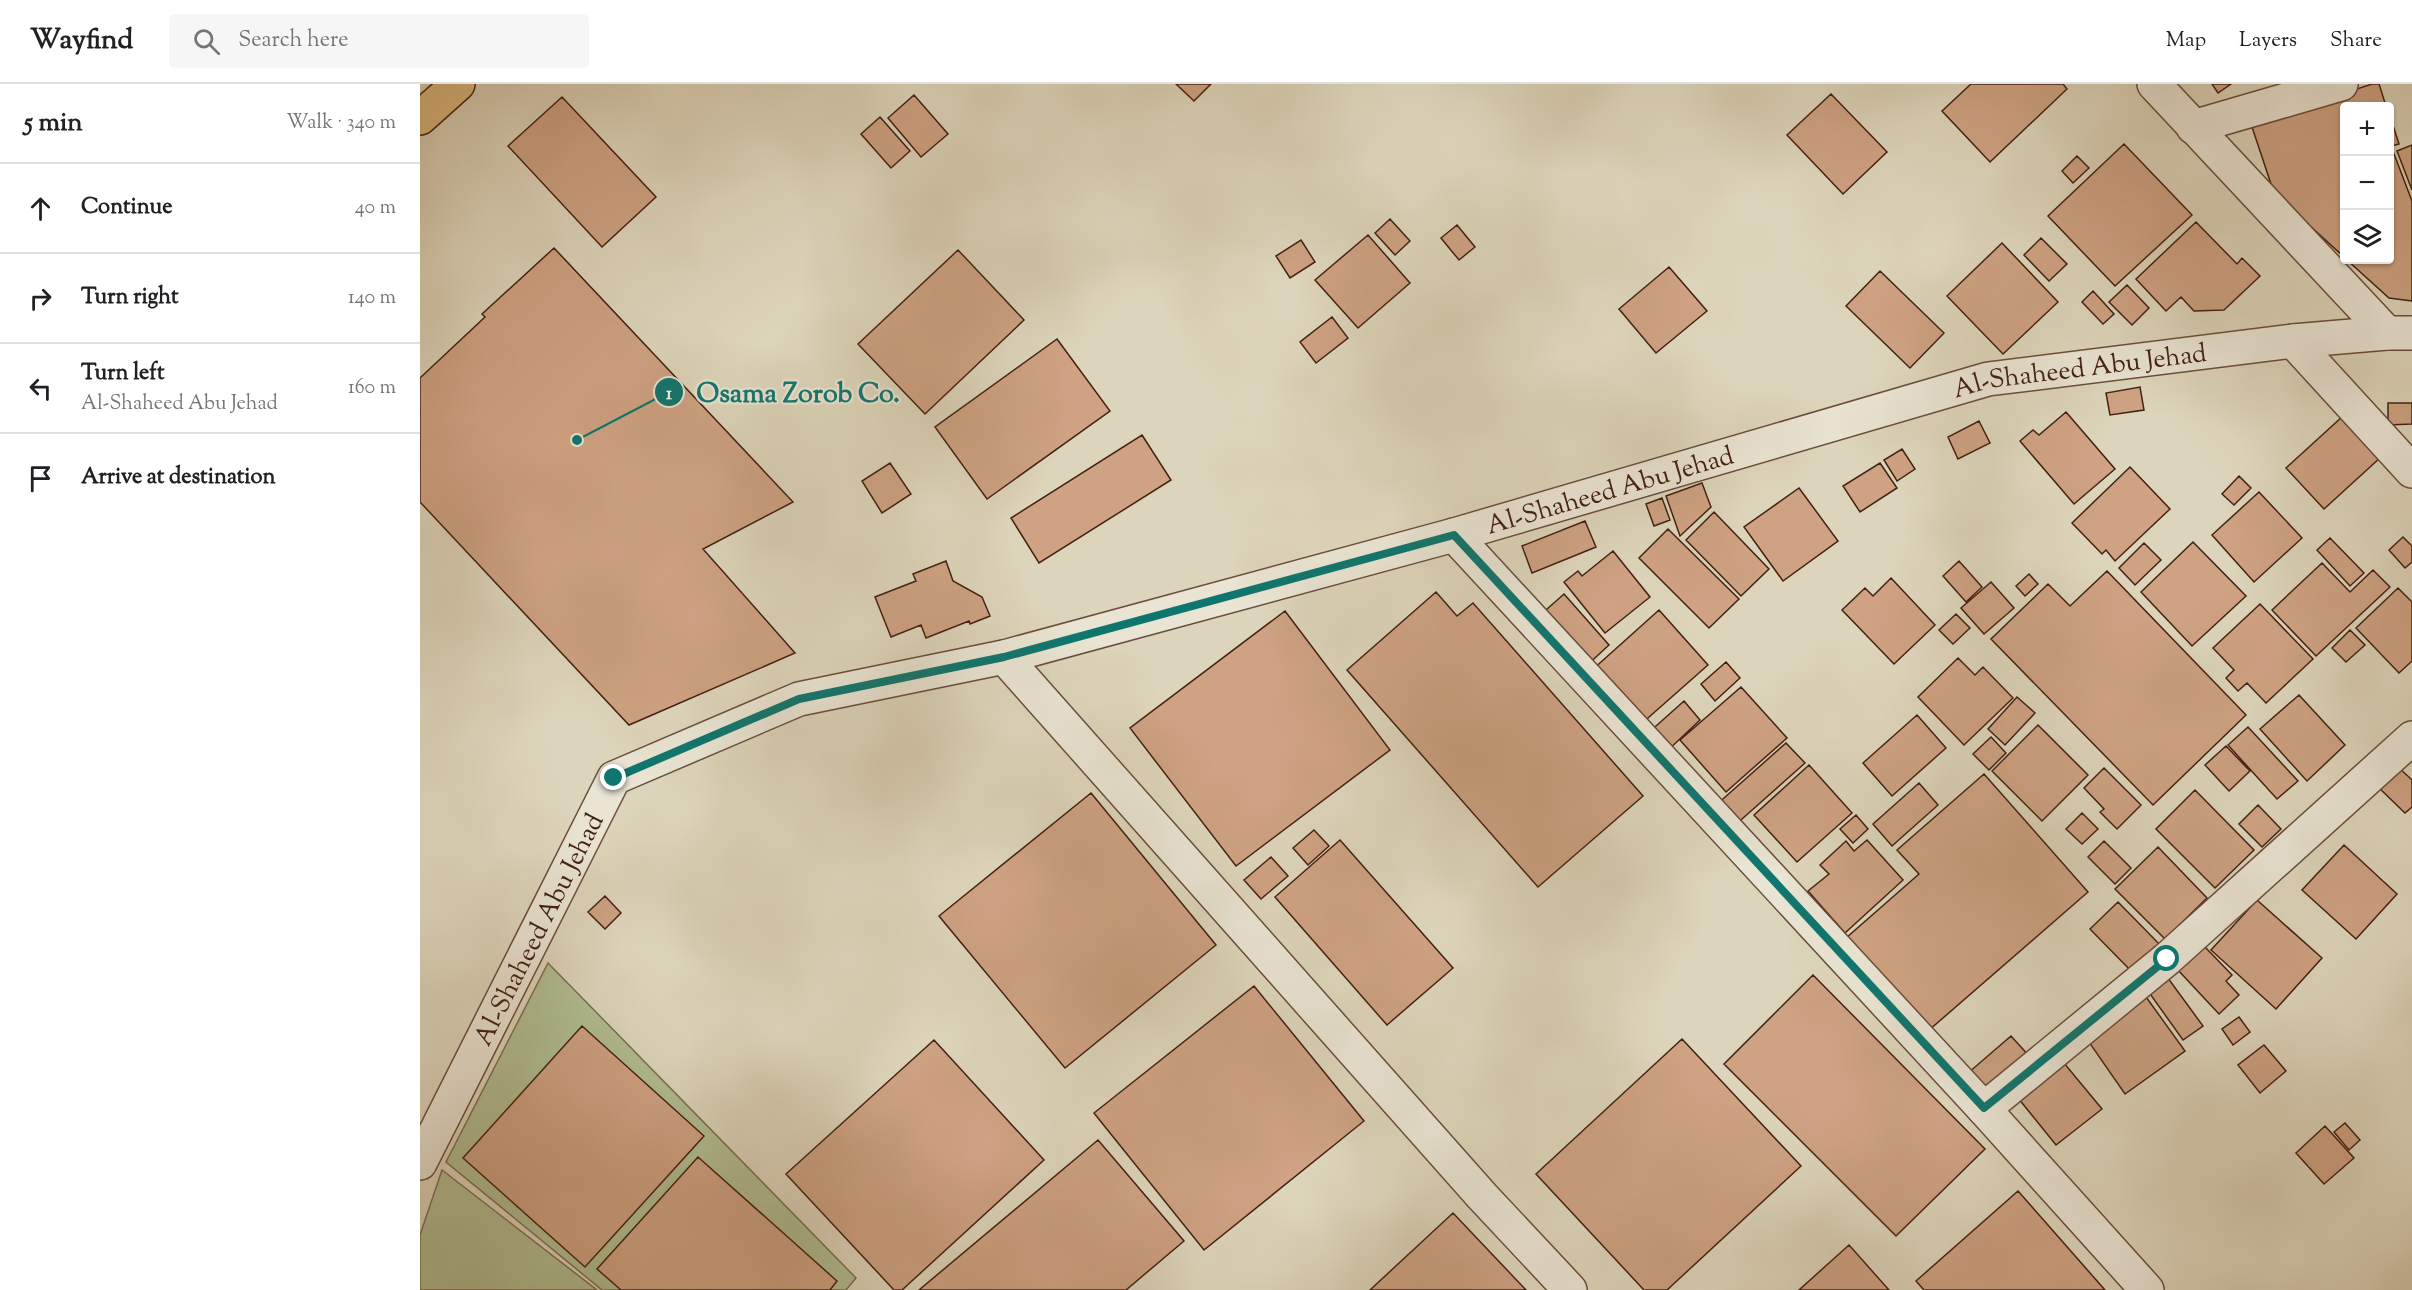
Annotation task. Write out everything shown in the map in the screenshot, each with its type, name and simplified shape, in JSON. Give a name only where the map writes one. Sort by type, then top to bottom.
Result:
[{"type":"highway","points":[[420,118],[458,84]]},
{"type":"street","points":[[2154,84],[2193,127],[2399,333]]},
{"type":"street","points":[[2193,127],[2341,84]]},
{"type":"street","name":"Al-Shaheed Abu Jehad","points":[[420,1163],[614,778],[799,699],[1004,657],[1454,535],[1988,380],[2293,340],[2399,333]]},
{"type":"street","points":[[2293,340],[2412,471]]},
{"type":"street","points":[[1454,535],[1984,1108],[2147,1290]]},
{"type":"street","points":[[1004,657],[1482,1196],[1570,1290]]},
{"type":"street","points":[[1984,1108],[2167,959],[2412,738]]},
{"type":"green space","points":[[548,963],[856,1278],[846,1290],[602,1290],[446,1162]]},
{"type":"green space","points":[[442,1170],[597,1290],[420,1290],[420,1235]]},
{"type":"building","points":[[1176,84],[1211,84],[1194,101]]},
{"type":"building","points":[[1971,84],[2063,84],[2067,89],[1990,162],[1942,111]]},
{"type":"building","points":[[2212,84],[2231,84],[2218,93]]},
{"type":"building","points":[[2372,84],[2379,84],[2385,102],[2340,102],[2340,253],[2274,193],[2251,124]]},
{"type":"building","points":[[1831,94],[1887,152],[1843,194],[1787,135]]},
{"type":"building","points":[[914,95],[948,134],[921,157],[888,118]]},
{"type":"building","points":[[562,97],[656,197],[602,247],[508,146]]},
{"type":"building","points":[[880,117],[910,151],[891,168],[861,134]]},
{"type":"building","points":[[2394,128],[2399,144],[2394,145]]},
{"type":"building","points":[[2124,144],[2192,215],[2115,286],[2048,216]]},
{"type":"building","points":[[2412,145],[2412,190],[2397,151]]},
{"type":"building","points":[[2394,154],[2412,201],[2412,301],[2389,298],[2351,264],[2394,264]]},
{"type":"building","points":[[2077,156],[2089,168],[2073,183],[2062,171]]},
{"type":"building","points":[[1390,219],[1410,241],[1395,255],[1375,233]]},
{"type":"building","points":[[2196,222],[2237,264],[2242,258],[2260,276],[2224,310],[2194,311],[2181,297],[2166,311],[2136,279]]},
{"type":"building","points":[[1457,225],[1475,247],[1459,260],[1441,238]]},
{"type":"building","points":[[1368,235],[1410,283],[1358,328],[1315,280]]},
{"type":"building","points":[[2041,238],[2067,264],[2049,281],[2024,255]]},
{"type":"building","points":[[1301,240],[1315,262],[1290,278],[1276,256]]},
{"type":"building","points":[[2002,243],[2058,302],[2003,354],[1947,296]]},
{"type":"building","points":[[554,248],[793,502],[703,549],[795,653],[629,725],[420,502],[420,378],[485,317],[482,314]]},
{"type":"building","points":[[958,250],[1024,320],[925,414],[858,344]]},
{"type":"building","points":[[1669,267],[1707,311],[1656,353],[1619,309]]},
{"type":"building","points":[[1880,271],[1944,333],[1910,368],[1846,306]]},
{"type":"building","points":[[2127,285],[2149,308],[2132,325],[2109,302]]},
{"type":"building","points":[[2093,291],[2114,314],[2103,324],[2082,302]]},
{"type":"building","points":[[1332,317],[1348,338],[1316,363],[1300,342]]},
{"type":"building","points":[[1057,339],[1110,411],[987,499],[935,427]]},
{"type":"building","points":[[2140,387],[2144,410],[2110,415],[2106,393]]},
{"type":"building","points":[[2388,403],[2412,403],[2412,424],[2388,425]]},
{"type":"building","points":[[2066,412],[2115,469],[2074,504],[2020,441],[2033,430],[2039,435]]},
{"type":"building","points":[[2343,416],[2381,457],[2324,509],[2286,468]]},
{"type":"building","points":[[1979,421],[1990,443],[1958,459],[1948,437]]},
{"type":"building","points":[[1142,435],[1171,480],[1039,563],[1011,518]]},
{"type":"building","points":[[1902,449],[1915,469],[1897,481],[1884,460]]},
{"type":"building","points":[[890,463],[911,494],[882,513],[862,481]]},
{"type":"building","points":[[1880,463],[1897,488],[1860,512],[1843,486]]},
{"type":"building","points":[[2130,467],[2170,509],[2115,561],[2106,550],[2102,554],[2072,523]]},
{"type":"building","points":[[2239,476],[2251,488],[2234,505],[2222,494]]},
{"type":"building","points":[[1702,483],[1711,507],[1680,536],[1666,496]]},
{"type":"building","points":[[1799,488],[1838,541],[1783,581],[1744,527]]},
{"type":"building","points":[[2259,492],[2302,538],[2254,582],[2212,535]]},
{"type":"building","points":[[1662,498],[1670,520],[1654,526],[1646,504]]},
{"type":"building","points":[[1714,512],[1769,569],[1741,596],[1686,540]]},
{"type":"building","points":[[1585,521],[1596,547],[1532,573],[1522,546]]},
{"type":"building","points":[[1668,529],[1739,599],[1709,628],[1639,558]]},
{"type":"building","points":[[2403,537],[2412,546],[2412,562],[2405,568],[2389,550]]},
{"type":"building","points":[[2330,538],[2364,573],[2350,586],[2317,550]]},
{"type":"building","points":[[2193,542],[2246,596],[2192,646],[2141,592]]},
{"type":"building","points":[[2144,543],[2161,560],[2135,585],[2119,568]]},
{"type":"building","points":[[1613,551],[1650,597],[1605,633],[1564,582],[1578,571],[1582,576]]},
{"type":"building","points":[[946,561],[953,581],[982,597],[990,616],[970,624],[969,621],[926,638],[921,625],[891,637],[875,597],[916,581],[913,574]]},
{"type":"building","points":[[1959,561],[1982,587],[1966,602],[1943,576]]},
{"type":"building","points":[[2322,563],[2350,592],[2373,570],[2390,587],[2316,656],[2272,610]]},
{"type":"building","points":[[2107,571],[2246,715],[2153,805],[1991,639],[2048,584],[2070,606]]},
{"type":"building","points":[[2029,574],[2038,584],[2025,596],[2016,586]]},
{"type":"building","points":[[1891,578],[1935,625],[1894,664],[1842,610],[1865,588],[1873,596]]},
{"type":"building","points":[[1991,582],[2014,608],[1984,634],[1961,608]]},
{"type":"building","points":[[2398,588],[2412,602],[2412,661],[2399,673],[2356,628]]},
{"type":"building","points":[[1436,592],[1457,616],[1473,603],[1643,796],[1538,887],[1347,670]]},
{"type":"building","points":[[1564,594],[1609,645],[1583,669],[1538,617]]},
{"type":"building","points":[[2260,604],[2313,659],[2266,703],[2247,683],[2238,691],[2226,678],[2234,670],[2213,648]]},
{"type":"building","points":[[1659,610],[1708,665],[1640,725],[1591,671]]},
{"type":"building","points":[[1285,611],[1390,750],[1236,866],[1130,728]]},
{"type":"building","points":[[1956,614],[1970,628],[1953,644],[1939,630]]},
{"type":"building","points":[[2350,630],[2365,645],[2346,662],[2332,648]]},
{"type":"building","points":[[1958,658],[1975,675],[1983,667],[2013,698],[1964,745],[1918,697]]},
{"type":"building","points":[[1726,662],[1740,678],[1715,701],[1701,684]]},
{"type":"building","points":[[1741,687],[1787,738],[1726,792],[1680,740]]},
{"type":"building","points":[[2299,695],[2345,745],[2307,781],[2260,729]]},
{"type":"building","points":[[2017,697],[2035,713],[2005,745],[1988,729]]},
{"type":"building","points":[[1684,701],[1700,720],[1664,754],[1646,735]]},
{"type":"building","points":[[1917,715],[1946,748],[1892,796],[1863,763]]},
{"type":"building","points":[[2038,725],[2088,775],[2042,821],[1992,771]]},
{"type":"building","points":[[2248,727],[2298,781],[2277,799],[2228,745]]},
{"type":"building","points":[[1991,737],[2006,753],[1989,770],[1973,754]]},
{"type":"building","points":[[1786,743],[1805,763],[1733,827],[1715,806]]},
{"type":"building","points":[[2226,746],[2250,771],[2229,791],[2205,765]]},
{"type":"building","points":[[1809,765],[1852,813],[1797,862],[1754,815]]},
{"type":"building","points":[[2396,765],[2412,780],[2412,807],[2405,813],[2376,785]]},
{"type":"building","points":[[2104,768],[2141,805],[2117,829],[2100,812],[2104,809],[2084,788]]},
{"type":"building","points":[[1984,774],[2088,892],[1928,1031],[1846,938],[1919,874],[1897,850]]},
{"type":"building","points":[[1919,783],[1938,805],[1892,846],[1873,824]]},
{"type":"building","points":[[2195,790],[2254,850],[2215,888],[2156,829]]},
{"type":"building","points":[[1091,793],[1216,945],[1065,1068],[939,916]]},
{"type":"building","points":[[2258,805],[2281,829],[2262,847],[2239,824]]},
{"type":"building","points":[[2082,813],[2098,829],[2082,844],[2066,829]]},
{"type":"building","points":[[1856,815],[1868,829],[1853,843],[1840,829]]},
{"type":"building","points":[[1314,830],[1329,846],[1308,865],[1293,848]]},
{"type":"building","points":[[1340,840],[1453,968],[1387,1025],[1275,897]]},
{"type":"building","points":[[1867,840],[1903,880],[1845,933],[1808,891],[1829,874],[1820,865],[1846,841],[1854,851]]},
{"type":"building","points":[[2104,841],[2131,868],[2115,884],[2088,857]]},
{"type":"building","points":[[2344,845],[2397,894],[2356,939],[2302,890]]},
{"type":"building","points":[[2158,847],[2207,898],[2165,939],[2115,889]]},
{"type":"building","points":[[1271,857],[1288,876],[1261,899],[1244,880]]},
{"type":"building","points":[[605,896],[621,913],[605,929],[588,912]]},
{"type":"building","points":[[2257,900],[2322,958],[2276,1009],[2211,950]]},
{"type":"building","points":[[2118,902],[2164,949],[2136,976],[2090,929]]},
{"type":"building","points":[[2203,945],[2232,975],[2226,981],[2239,995],[2219,1014],[2177,969]]},
{"type":"building","points":[[2162,970],[2203,1026],[2183,1040],[2143,984]]},
{"type":"building","points":[[1813,975],[1985,1149],[1896,1236],[1724,1064]]},
{"type":"building","points":[[1254,986],[1364,1121],[1204,1250],[1094,1113]]},
{"type":"building","points":[[2141,990],[2185,1051],[2125,1094],[2082,1032]]},
{"type":"building","points":[[2239,1017],[2250,1032],[2233,1045],[2222,1029]]},
{"type":"building","points":[[582,1026],[704,1136],[585,1267],[463,1158]]},
{"type":"building","points":[[2011,1036],[2030,1057],[1986,1095],[1968,1073]]},
{"type":"building","points":[[1682,1039],[1801,1166],[1667,1290],[1644,1290],[1536,1174]]},
{"type":"building","points":[[934,1040],[1044,1160],[902,1290],[894,1290],[786,1174]]},
{"type":"building","points":[[2264,1045],[2286,1071],[2260,1093],[2238,1065]]},
{"type":"building","points":[[2059,1057],[2102,1109],[2056,1145],[2014,1093]]},
{"type":"building","points":[[2345,1123],[2360,1140],[2349,1150],[2334,1132]]},
{"type":"building","points":[[2325,1126],[2354,1158],[2324,1184],[2296,1153]]},
{"type":"building","points":[[1098,1140],[1184,1241],[1126,1290],[919,1290]]},
{"type":"building","points":[[698,1157],[837,1281],[830,1290],[621,1290],[597,1269]]},
{"type":"building","points":[[2018,1191],[2105,1290],[1924,1290],[1916,1281]]},
{"type":"building","points":[[1453,1213],[1526,1290],[1370,1290]]},
{"type":"building","points":[[1849,1245],[1889,1290],[1799,1290]]},
{"type":"place","name":"Osama Zorob Co.","points":[[577,440]]},
{"type":"route","points":[[614,778],[799,699],[1004,657],[1454,535],[1984,1108],[2167,959]]}]
